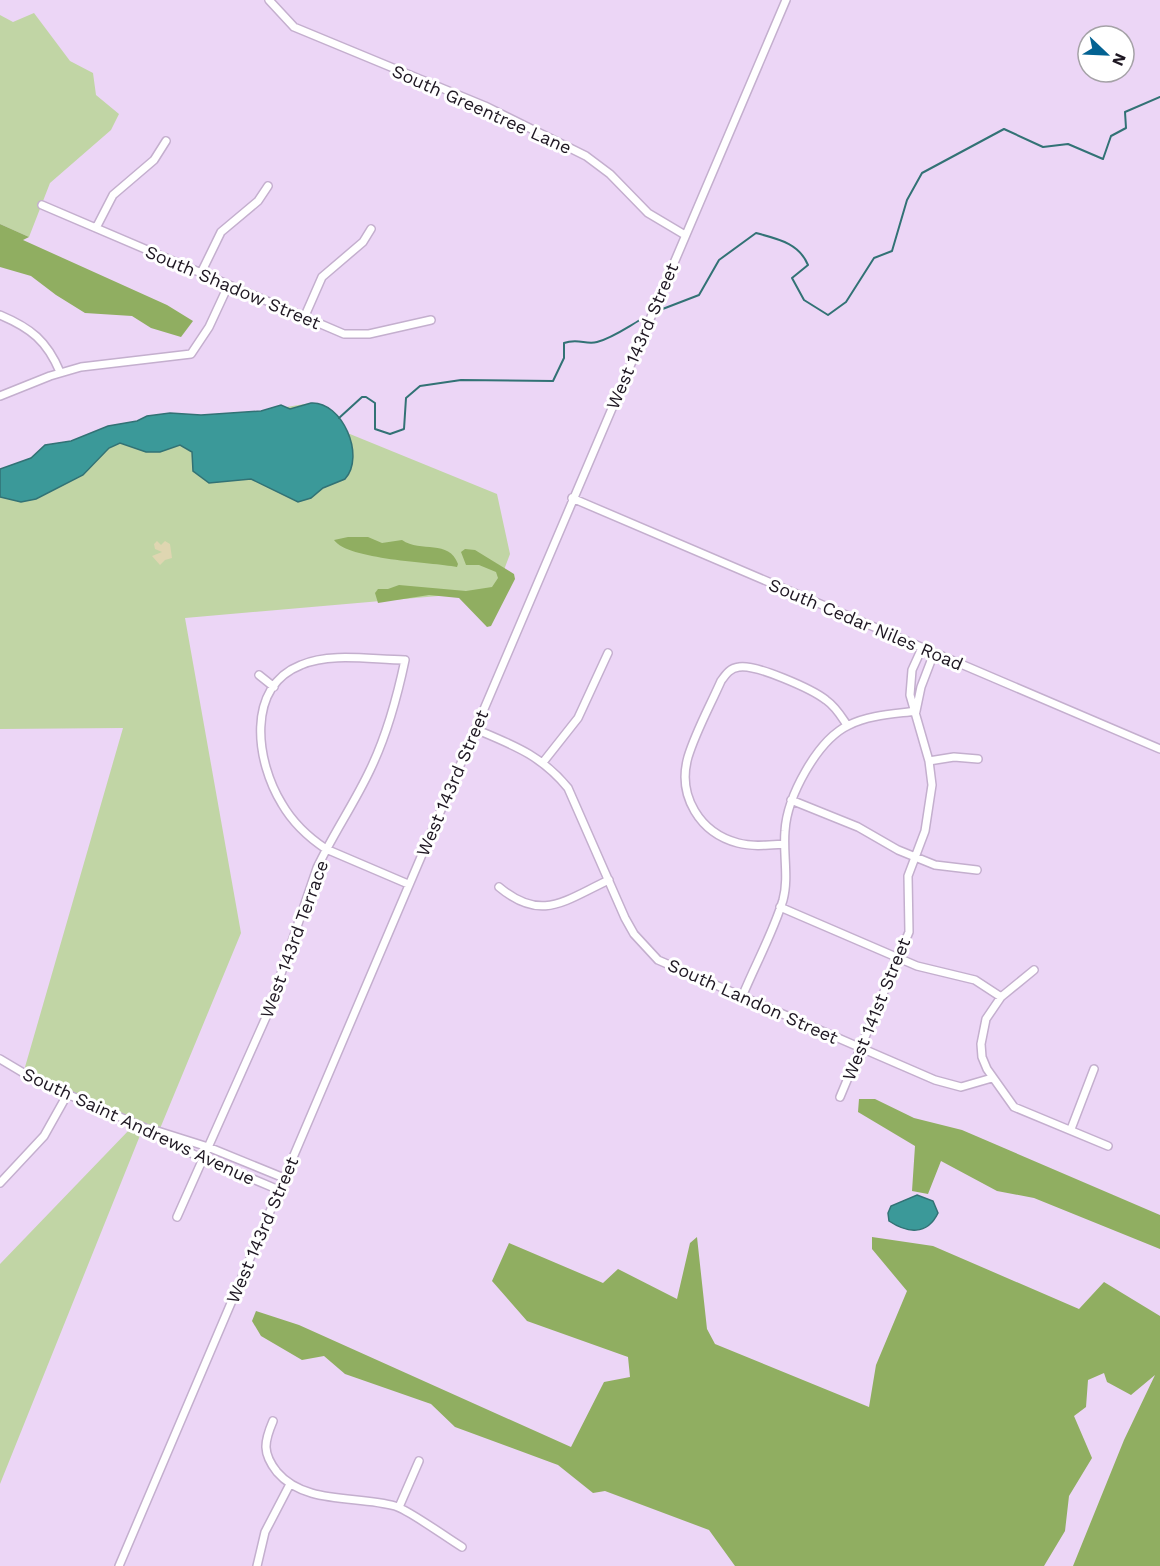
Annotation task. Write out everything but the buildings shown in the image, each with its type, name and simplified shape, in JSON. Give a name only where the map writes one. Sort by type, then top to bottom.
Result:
[{"type":"street","name":"South Greentree Lane","points":[[268,0],[294,27],[485,106],[586,156],[610,174],[651,216],[685,235]]},
{"type":"street","name":"West 143rd Street","points":[[118,1566],[786,0]]},
{"type":"street","points":[[96,228],[113,195],[154,160],[166,141]]},
{"type":"street","points":[[201,273],[221,232],[258,201],[268,186]]},
{"type":"street","name":"South Shadow Street","points":[[42,205],[335,331],[352,335],[431,320]]},
{"type":"street","points":[[304,318],[322,278],[363,242],[370,229]]},
{"type":"street","points":[[0,396],[60,372],[106,363],[191,354],[209,327],[228,286]]},
{"type":"street","points":[[0,315],[37,334],[51,352],[60,372]]},
{"type":"street","name":"South Cedar Niles Road","points":[[573,498],[1160,749]]},
{"type":"street","name":"West 141st Street","points":[[840,1097],[909,932],[906,888],[914,857],[929,818],[932,785],[929,761],[910,695],[910,680],[922,648]]},
{"type":"street","points":[[544,761],[578,718],[608,653]]},
{"type":"street","name":"West 141st Street","points":[[916,711],[921,687],[934,653]]},
{"type":"street","name":"West 143rd Terrace","points":[[177,1217],[270,1007],[306,898],[326,849],[378,753],[393,712],[405,660],[317,660],[291,670],[274,687]]},
{"type":"street","points":[[784,844],[751,845],[728,840],[708,829],[690,804],[686,781],[688,757],[721,681],[727,672],[736,667],[752,668],[826,700],[837,709],[847,725]]},
{"type":"street","points":[[259,675],[274,687],[265,703],[260,721],[260,736],[268,774],[278,798],[294,822],[326,849],[408,884]]},
{"type":"street","points":[[742,997],[780,907],[785,889],[784,844],[791,800],[810,765],[833,736],[847,725],[871,718],[916,711]]},
{"type":"street","name":"South Landon Street","points":[[476,729],[544,761],[568,788],[634,934],[658,960],[898,1065],[954,1086],[973,1086],[992,1078]]},
{"type":"street","points":[[929,761],[954,757],[978,759]]},
{"type":"street","points":[[791,800],[858,827],[914,857],[935,865],[977,870]]},
{"type":"street","points":[[500,887],[526,906],[540,907],[561,903],[609,880]]},
{"type":"street","points":[[780,907],[916,966],[967,976],[1000,997]]},
{"type":"street","points":[[1034,970],[1000,997],[986,1019],[981,1044],[982,1057],[992,1078],[1014,1107],[1108,1146]]},
{"type":"street","name":"South Saint Andrews Avenue","points":[[0,1059],[23,1074],[143,1127],[204,1159],[279,1190]]},
{"type":"street","points":[[1071,1129],[1094,1069]]},
{"type":"street","points":[[0,1183],[44,1136],[68,1095]]},
{"type":"street","points":[[143,1127],[208,1147],[284,1178]]},
{"type":"street","points":[[273,1421],[265,1442],[266,1456],[290,1484],[314,1493],[399,1507],[462,1547]]},
{"type":"street","points":[[399,1507],[419,1461]]},
{"type":"street","points":[[258,1566],[265,1532],[290,1484]]},
{"type":"shaded area","points":[[34,13],[70,61],[93,73],[96,95],[119,114],[111,130],[50,183],[29,237],[0,224],[0,15],[13,22]]},
{"type":"shaded area","points":[[0,224],[29,237],[23,240],[167,305],[193,321],[181,337],[151,328],[132,316],[85,313],[31,276],[0,267]]},
{"type":"shaded area","points":[[311,403],[323,406],[332,412],[345,432],[497,494],[510,554],[496,591],[185,618],[241,933],[159,1131],[23,1074],[123,728],[0,729],[0,473],[6,473],[49,446]]},
{"type":"shaded area","points":[[311,403],[322,405],[341,420],[352,444],[353,457],[351,469],[345,479],[323,488],[311,498],[298,502],[251,479],[209,483],[193,471],[192,452],[180,445],[160,452],[146,452],[120,443],[109,448],[83,475],[36,499],[21,502],[0,497],[0,469],[31,458],[45,445],[71,441],[108,426],[137,421],[147,416],[170,413],[201,415],[261,411],[281,405],[290,409]]},
{"type":"shaded area","points":[[368,537],[382,543],[402,540],[409,544],[441,549],[454,556],[458,564],[457,567],[372,556],[342,547],[334,540]]},
{"type":"shaded area","points":[[465,549],[475,550],[514,574],[515,579],[491,626],[487,627],[459,598],[429,595],[378,603],[375,593],[378,589],[388,589],[399,585],[466,591],[492,587],[498,578],[496,572],[479,565],[466,565],[461,552]]},
{"type":"shaded area","points":[[859,1099],[875,1099],[914,1118],[962,1130],[1160,1215],[1160,1249],[1034,1198],[997,1191],[941,1161],[928,1194],[912,1191],[915,1146],[858,1112]]},
{"type":"shaded area","points":[[130,1129],[141,1133],[0,1484],[0,1264]]},
{"type":"shaded area","points":[[917,1195],[933,1201],[938,1213],[928,1226],[910,1230],[889,1221],[888,1213],[891,1206]]},
{"type":"shaded area","points":[[697,1237],[707,1329],[715,1344],[869,1407],[876,1365],[907,1291],[872,1249],[872,1237],[933,1246],[1079,1309],[1104,1282],[1160,1316],[1160,1566],[1073,1566],[1124,1440],[1155,1375],[1131,1395],[1107,1382],[1104,1373],[1088,1380],[1086,1407],[1074,1416],[1092,1458],[1069,1496],[1065,1531],[1044,1566],[735,1566],[709,1530],[605,1491],[593,1493],[558,1465],[455,1427],[431,1404],[345,1374],[324,1356],[302,1360],[261,1336],[252,1321],[256,1311],[299,1325],[571,1447],[604,1382],[630,1377],[628,1357],[527,1321],[492,1281],[509,1243],[603,1283],[618,1269],[677,1299],[690,1243]]},
{"type":"sand","points":[[157,541],[161,545],[165,541],[170,544],[172,558],[160,565],[152,556],[162,552],[155,549],[154,544]]},
{"type":"waterway","points":[[660,310],[699,295],[719,260],[756,233],[787,243],[799,252],[808,265],[792,278],[804,300],[828,315],[846,302],[874,258],[892,251],[907,200],[922,173],[1004,129],[1043,147],[1068,144],[1103,159],[1111,136],[1126,128],[1125,112],[1160,97]]},
{"type":"waterway","points":[[339,418],[362,397],[366,397],[375,403],[375,429],[390,434],[404,429],[406,398],[420,386],[461,380],[553,381],[564,358],[564,343],[597,342],[640,320]]}]
